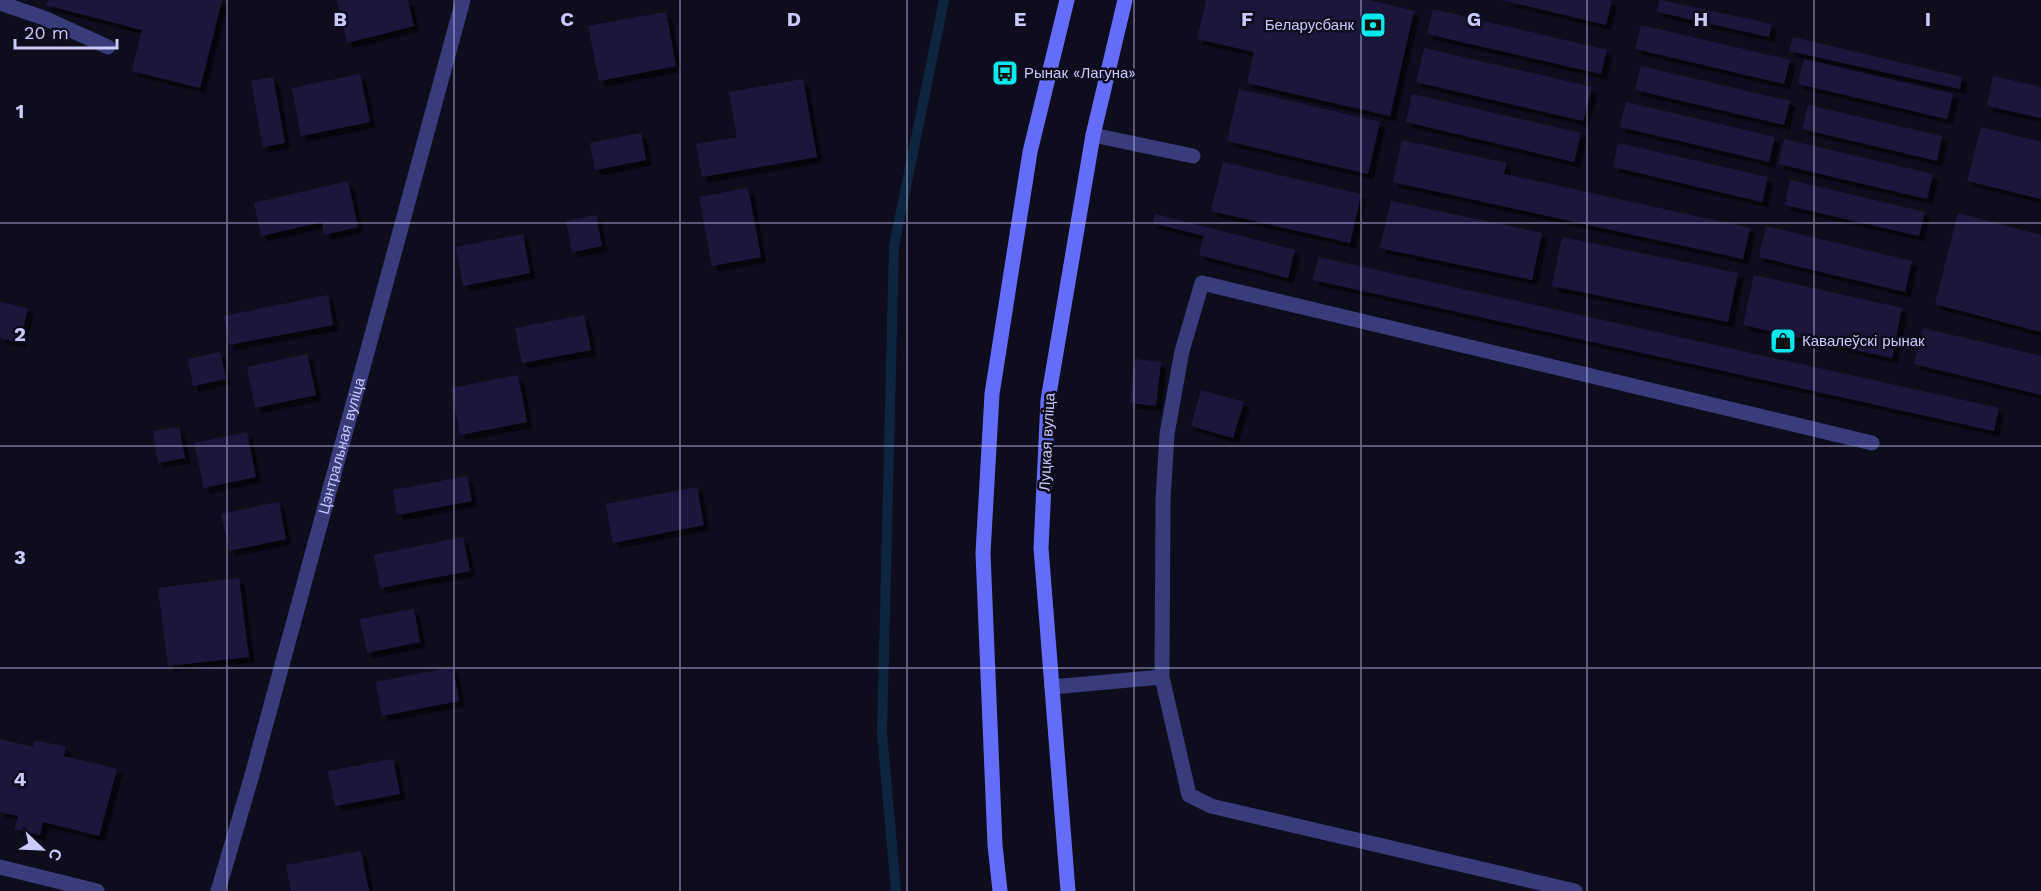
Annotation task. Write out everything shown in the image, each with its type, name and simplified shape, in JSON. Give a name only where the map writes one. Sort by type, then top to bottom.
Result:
[{"type":"street","name":"Цэнтральная вуліца","points":[[218,891],[252,775],[463,0]]},
{"type":"street","points":[[1000,891],[995,845],[983,554],[992,394],[1030,152],[1067,0]]},
{"type":"street","name":"Луцкая вуліца","points":[[1068,891],[1041,548],[1047,400],[1093,135],[1125,0]]},
{"type":"street","points":[[0,3],[44,18],[108,47]]},
{"type":"street","points":[[1093,135],[1192,156]]},
{"type":"street","points":[[1575,891],[1211,806],[1189,795],[1162,677],[1163,500],[1167,434],[1182,351],[1202,283],[1872,443]]},
{"type":"street","points":[[1053,687],[1162,677]]},
{"type":"street","points":[[0,867],[97,891]]},
{"type":"building","points":[[48,0],[222,0],[200,88],[132,71],[142,30],[46,5]]},
{"type":"building","points":[[337,0],[408,0],[414,26],[347,43]]},
{"type":"building","points":[[1206,0],[1369,0],[1414,11],[1390,116],[1247,83],[1254,52],[1197,39]]},
{"type":"building","points":[[1502,0],[1612,0],[1606,25]]},
{"type":"building","points":[[1660,0],[1772,24],[1769,37],[1657,12]]},
{"type":"building","points":[[1433,9],[1607,50],[1601,74],[1427,34]]},
{"type":"building","points":[[666,12],[676,66],[599,81],[588,26]]},
{"type":"building","points":[[1641,25],[1790,60],[1784,84],[1635,49]]},
{"type":"building","points":[[1793,37],[1962,77],[1960,89],[1789,51]]},
{"type":"building","points":[[1424,48],[1592,87],[1583,121],[1416,82]]},
{"type":"building","points":[[1804,59],[1953,94],[1947,119],[1798,84]]},
{"type":"building","points":[[1641,66],[1790,101],[1784,125],[1635,90]]},
{"type":"building","points":[[360,74],[370,122],[301,136],[292,88]]},
{"type":"building","points":[[1993,76],[2041,87],[2041,118],[1987,106]]},
{"type":"building","points":[[273,77],[285,143],[263,147],[251,81]]},
{"type":"building","points":[[803,79],[817,157],[702,177],[696,144],[737,137],[729,92]]},
{"type":"building","points":[[1239,89],[1380,122],[1368,174],[1227,141]]},
{"type":"building","points":[[1412,94],[1581,133],[1574,162],[1406,122]]},
{"type":"building","points":[[1626,102],[1775,137],[1769,162],[1620,127]]},
{"type":"building","points":[[1808,105],[1942,136],[1937,161],[1802,129]]},
{"type":"building","points":[[1981,127],[2041,142],[2041,199],[1967,181]]},
{"type":"building","points":[[641,133],[646,160],[595,170],[590,143]]},
{"type":"building","points":[[1784,139],[1933,174],[1927,199],[1778,164]]},
{"type":"building","points":[[1402,140],[1506,163],[1504,174],[1750,228],[1743,259],[1393,182]]},
{"type":"building","points":[[1618,143],[1768,177],[1762,202],[1613,167]]},
{"type":"building","points":[[1223,162],[1361,194],[1350,243],[1211,211]]},
{"type":"building","points":[[1790,180],[1925,212],[1919,236],[1785,205]]},
{"type":"building","points":[[348,181],[358,227],[324,235],[322,222],[261,236],[254,203]]},
{"type":"building","points":[[748,188],[761,257],[712,266],[699,197]]},
{"type":"building","points":[[1391,201],[1542,233],[1532,280],[1380,248]]},
{"type":"building","points":[[1958,213],[2041,235],[2041,332],[1935,304]]},
{"type":"building","points":[[1155,214],[1295,250],[1288,278],[1199,255],[1204,236],[1152,223]]},
{"type":"building","points":[[596,215],[602,246],[572,252],[566,221]]},
{"type":"building","points":[[1766,226],[1912,261],[1905,292],[1759,257]]},
{"type":"building","points":[[523,234],[530,273],[463,286],[456,247]]},
{"type":"building","points":[[1562,237],[1738,273],[1728,322],[1552,286]]},
{"type":"building","points":[[1318,257],[1999,408],[1994,431],[1313,280]]},
{"type":"building","points":[[1754,275],[1902,308],[1892,358],[1743,325]]},
{"type":"building","points":[[328,295],[333,325],[229,345],[224,316]]},
{"type":"building","points":[[0,302],[28,308],[20,343],[0,338]]},
{"type":"building","points":[[584,315],[591,350],[522,363],[515,328]]},
{"type":"building","points":[[1923,328],[2041,356],[2041,395],[1914,364]]},
{"type":"building","points":[[220,352],[226,379],[193,386],[188,359]]},
{"type":"building","points":[[307,354],[316,395],[255,408],[247,367]]},
{"type":"building","points":[[1135,359],[1161,362],[1156,406],[1130,403]]},
{"type":"building","points":[[518,375],[527,422],[460,435],[451,388]]},
{"type":"building","points":[[1201,390],[1244,402],[1233,438],[1191,426]]},
{"type":"building","points":[[179,427],[185,458],[158,463],[153,431]]},
{"type":"building","points":[[247,432],[256,477],[204,488],[194,443]]},
{"type":"building","points":[[467,476],[472,501],[397,515],[393,490]]},
{"type":"building","points":[[697,487],[704,525],[613,543],[606,504]]},
{"type":"building","points":[[279,502],[286,539],[229,551],[221,514]]},
{"type":"building","points":[[463,537],[470,571],[380,588],[374,555]]},
{"type":"building","points":[[239,578],[249,657],[168,666],[158,588]]},
{"type":"building","points":[[414,609],[420,642],[367,653],[360,619]]},
{"type":"building","points":[[453,667],[459,701],[382,716],[376,682]]},
{"type":"building","points":[[0,739],[33,747],[35,740],[66,747],[64,756],[117,769],[99,836],[43,822],[40,835],[14,829],[18,816],[0,812]]},
{"type":"building","points":[[393,759],[400,794],[335,806],[328,771]]},
{"type":"building","points":[[361,851],[369,891],[291,891],[286,865]]},
{"type":"waterway","points":[[896,891],[882,733],[894,246],[944,0]]},
{"type":"place","name":"Беларусбанк","points":[[1373,25]]},
{"type":"place","name":"Рынак «Лагуна»","points":[[1005,73]]},
{"type":"place","name":"Кавалеўскі рынак","points":[[1783,341]]}]
